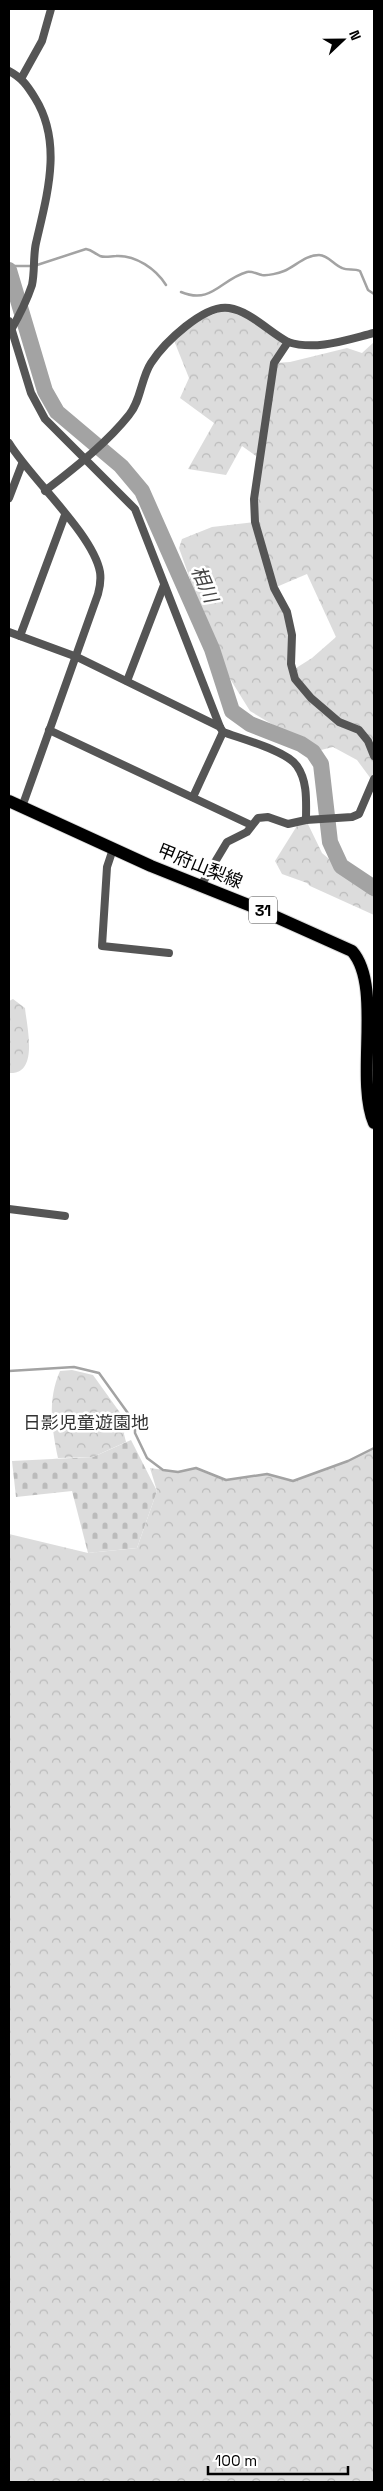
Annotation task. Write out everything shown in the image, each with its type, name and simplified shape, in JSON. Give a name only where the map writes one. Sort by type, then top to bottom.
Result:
[{"type":"main road","name":"甲府山梨線","points":[[9,801],[113,849],[340,944],[361,959],[366,972],[369,990],[369,1087],[374,1124]]},
{"type":"street","points":[[22,78],[42,41],[52,9]]},
{"type":"street","points":[[9,71],[22,78],[38,103],[47,127],[51,149],[50,178],[34,266],[27,298],[12,328],[9,348]]},
{"type":"street","points":[[45,491],[106,439],[131,414],[150,363],[173,338],[209,311],[220,308],[237,310],[288,342],[300,346],[318,346],[374,333]]},
{"type":"street","points":[[12,328],[36,406],[45,419],[88,455],[135,509],[222,730],[193,797]]},
{"type":"street","points":[[288,342],[274,364],[254,499],[255,522],[274,588],[287,612],[292,635],[291,664],[294,680],[311,698],[339,722],[359,730],[368,741],[374,756]]},
{"type":"street","points":[[9,444],[22,464],[91,549],[100,572],[98,594],[22,808]]},
{"type":"street","points":[[9,498],[22,464]]},
{"type":"street","points":[[20,636],[65,515]]},
{"type":"street","points":[[127,682],[164,585]]},
{"type":"street","points":[[9,632],[77,657],[222,730],[293,761],[302,776],[306,792],[306,820]]},
{"type":"street","points":[[49,730],[251,825]]},
{"type":"street","points":[[200,886],[227,842],[243,835],[251,825],[263,816],[288,824],[358,814],[374,779]]},
{"type":"street","points":[[113,849],[107,867],[102,946],[168,953]]},
{"type":"street","points":[[9,1209],[65,1216]]},
{"type":"green space","points":[[229,308],[288,342],[275,363],[290,362],[347,348],[362,353],[374,342],[374,783],[357,760],[333,747],[317,751],[250,711],[219,661],[179,548],[182,539],[212,527],[255,522],[260,459],[242,446],[226,475],[188,469],[214,423],[180,398],[189,378],[173,338],[192,323]],"holes":[[[307,574],[336,637],[312,658],[293,670],[287,612],[274,588]]]},
{"type":"green space","points":[[306,820],[322,853],[355,881],[374,891],[374,915],[307,883],[282,874],[275,861],[300,821]]},
{"type":"green space","points":[[13,999],[25,1008],[29,1049],[28,1059],[24,1066],[18,1072],[9,1073],[9,1001]]},
{"type":"green space","name":"日影児童遊園地","points":[[72,1370],[93,1375],[126,1421],[124,1434],[126,1442],[93,1457],[58,1458],[52,1414],[53,1393],[60,1371]]},
{"type":"green space","points":[[131,1440],[157,1491],[137,1548],[88,1553],[72,1491],[16,1497],[12,1461],[93,1457]]},
{"type":"green space","points":[[374,1448],[374,2482],[9,2482],[9,1534],[88,1553],[137,1548],[157,1491],[150,1468],[178,1472],[196,1468],[226,1480],[267,1474],[293,1481],[348,1461]]},
{"type":"waterway","points":[[9,266],[34,266],[86,249],[102,257],[123,256],[145,264],[166,285]]},
{"type":"waterway","points":[[181,292],[192,295],[209,293],[238,275],[247,272],[260,275],[276,273],[284,271],[314,255],[322,255],[342,268],[360,271],[368,290],[374,294]]},
{"type":"waterway","name":"相川","points":[[9,270],[45,391],[57,412],[121,466],[142,491],[212,649],[232,711],[250,724],[301,744],[313,752],[321,764],[330,842],[341,866],[374,888]]},
{"type":"waterway","points":[[9,1371],[74,1367],[99,1373],[135,1423],[135,1433],[147,1458],[163,1470],[178,1472],[196,1468],[226,1480],[267,1474],[293,1481],[348,1461],[374,1448]]}]
